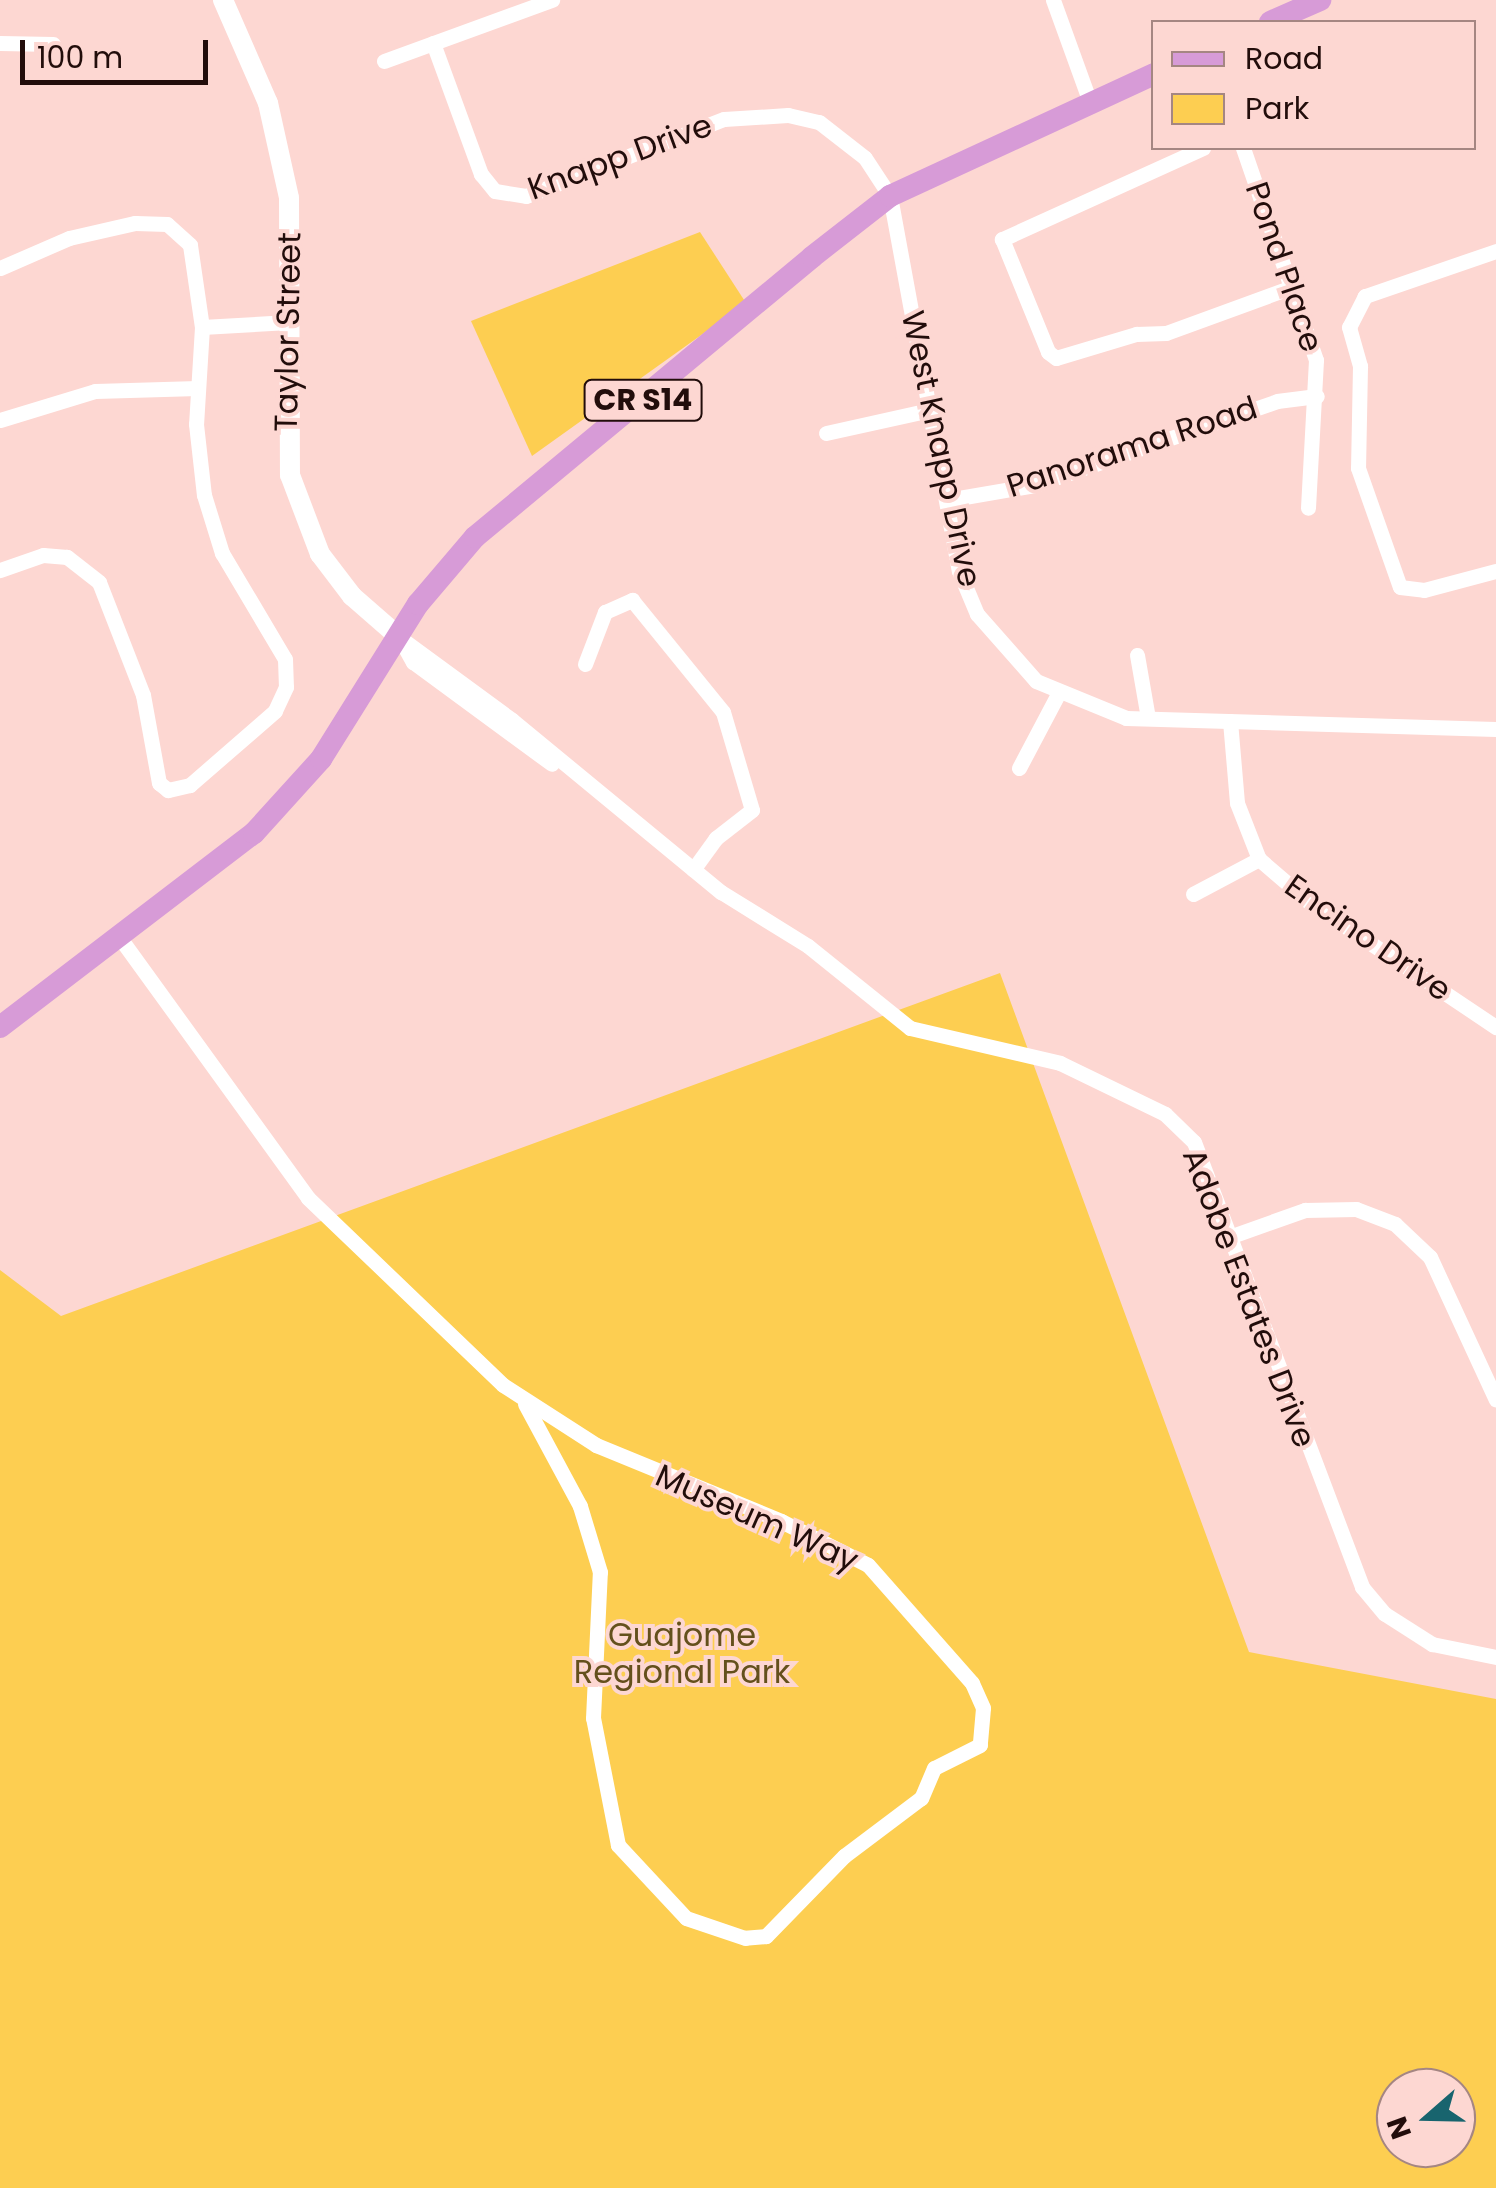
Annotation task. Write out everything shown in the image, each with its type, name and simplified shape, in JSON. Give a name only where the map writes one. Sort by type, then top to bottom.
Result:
[{"type":"main road","name":"Taylor Street","points":[[224,0],[276,130],[292,233],[285,447],[300,513],[320,554],[352,596],[398,636]]},
{"type":"main road","points":[[1275,20],[1320,0]]},
{"type":"main road","name":"CR S14","points":[[0,1027],[120,938],[288,798],[341,730],[398,636],[474,537],[890,196],[1151,75]]},
{"type":"street","points":[[384,61],[552,0]]},
{"type":"street","points":[[1053,0],[1090,102]]},
{"type":"street","points":[[0,42],[54,44]]},
{"type":"street","name":"Knapp Drive","points":[[433,43],[481,174],[496,191],[526,196],[684,130],[788,114],[845,137],[890,196]]},
{"type":"street","points":[[1199,150],[1002,239],[1048,352],[1056,358],[1136,334],[1166,333],[1292,287]]},
{"type":"street","name":"Pond Place","points":[[1244,150],[1316,360],[1308,508]]},
{"type":"street","name":"West Knapp Drive","points":[[890,196],[960,570],[977,614],[1036,681],[1095,710],[1148,718],[1496,728]]},
{"type":"street","points":[[0,268],[69,238],[135,222],[167,224],[190,244],[202,327],[198,388],[200,460],[213,524],[244,593],[285,659],[286,688],[276,712],[190,785],[168,790],[159,783],[144,695],[99,582],[67,557],[44,555],[0,570]]},
{"type":"street","points":[[1496,251],[1364,296],[1349,328],[1360,366],[1358,468],[1400,587],[1424,590],[1496,570]]},
{"type":"street","points":[[202,327],[289,322]]},
{"type":"street","points":[[0,420],[94,391],[198,388]]},
{"type":"street","name":"Panorama Road","points":[[946,500],[1035,485],[1277,401],[1317,396]]},
{"type":"street","points":[[826,432],[930,410]]},
{"type":"street","points":[[585,664],[605,612],[632,600],[723,712],[752,810],[716,838],[693,870]]},
{"type":"street","name":"Adobe Estates Drive","points":[[398,636],[412,662],[558,769],[582,779],[693,870],[808,946],[910,1028],[1060,1063],[1165,1114],[1194,1142],[1362,1588],[1385,1614],[1432,1644],[1496,1658]]},
{"type":"street","points":[[1137,655],[1148,718]]},
{"type":"street","points":[[1019,768],[1058,694]]},
{"type":"street","name":"Encino Drive","points":[[1230,721],[1237,803],[1259,858],[1309,902],[1496,1027]]},
{"type":"street","points":[[1194,894],[1259,858]]},
{"type":"street","name":"Museum Way","points":[[120,938],[308,1198],[525,1404],[624,1458],[782,1522],[868,1565],[972,1683],[982,1708],[980,1745],[934,1768],[921,1798],[844,1856],[766,1936],[745,1938],[686,1918],[618,1845],[593,1718],[600,1572],[580,1506],[525,1404]]},
{"type":"street","points":[[1229,1237],[1304,1210],[1356,1209],[1395,1224],[1430,1257],[1496,1400]]},
{"type":"green space","points":[[700,232],[746,303],[532,456],[471,321]]},
{"type":"green space","name":"Guajome Regional Park","points":[[1000,973],[1249,1652],[1496,1699],[1496,2188],[0,2188],[0,1270],[61,1316]]}]
